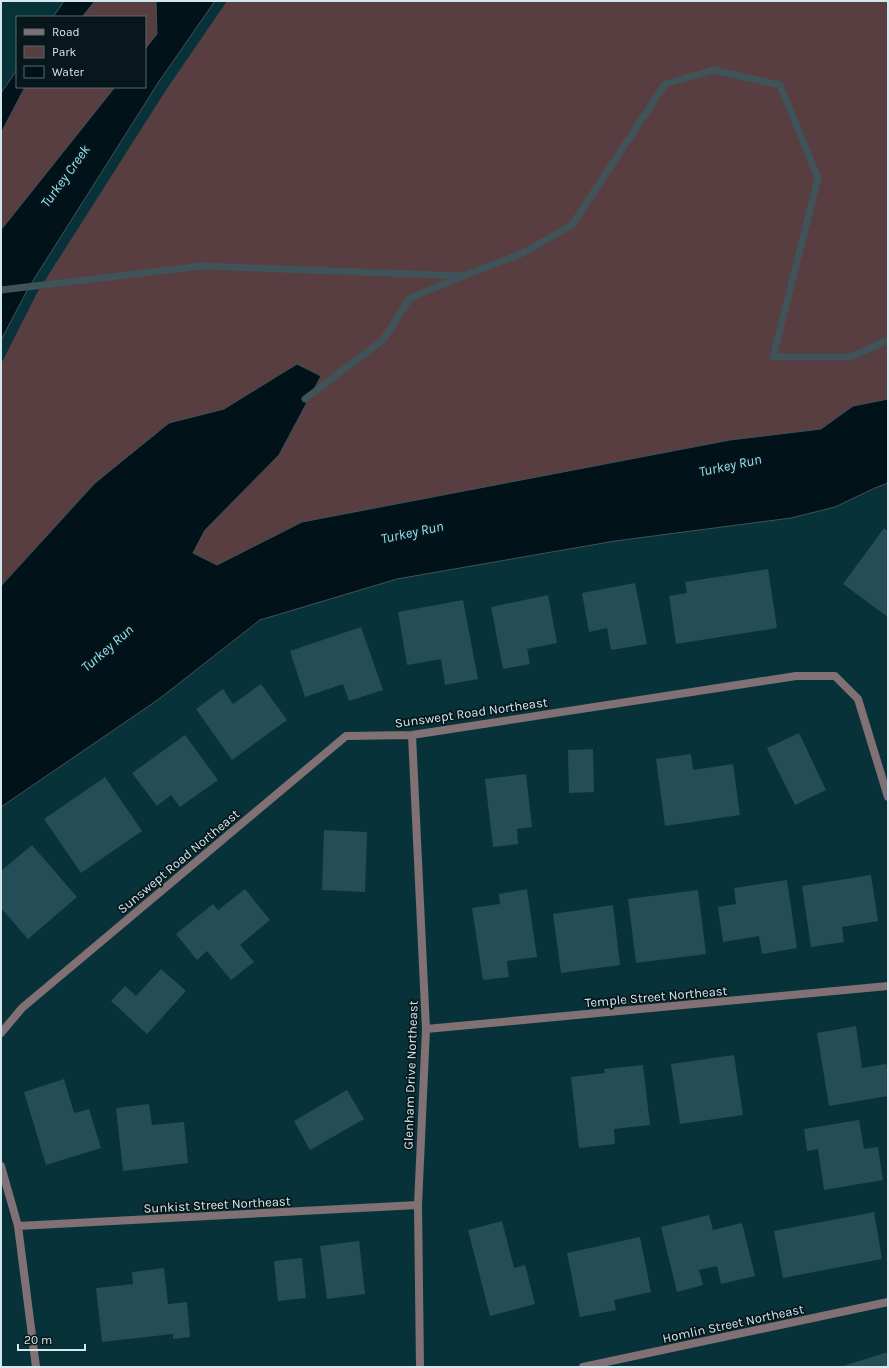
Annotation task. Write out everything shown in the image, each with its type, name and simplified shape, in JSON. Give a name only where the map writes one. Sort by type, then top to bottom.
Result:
[{"type":"street","name":"Sunswept Road Northeast","points":[[1,1033],[22,1008],[346,736],[412,735],[796,676],[835,676],[858,699],[888,797]]},
{"type":"street","name":"Glenham Drive Northeast","points":[[412,735],[426,1029],[418,1206],[420,1367]]},
{"type":"street","name":"Temple Street Northeast","points":[[426,1029],[888,986]]},
{"type":"street","points":[[1,1166],[18,1226],[36,1367]]},
{"type":"street","name":"Sunkist Street Northeast","points":[[18,1226],[418,1206]]},
{"type":"street","name":"Homlin Street Northeast","points":[[584,1367],[888,1302]]},
{"type":"green space","points":[[95,1],[156,1],[157,34],[146,48],[146,16],[83,16]]},
{"type":"green space","points":[[227,1],[888,1],[888,399],[853,406],[821,429],[730,440],[302,522],[217,565],[193,553],[205,530],[279,455],[321,376],[297,364],[224,409],[169,423],[95,483],[1,586],[1,364],[37,293],[166,90]]},
{"type":"green space","points":[[24,88],[114,88],[1,230],[1,133]]},
{"type":"water","points":[[64,1],[95,1],[83,16],[54,16]]},
{"type":"water","name":"Turkey Creek","points":[[156,1],[215,1],[158,83],[29,287],[1,340],[1,230],[114,88],[146,88],[146,48],[157,34]]},
{"type":"water","points":[[16,71],[16,88],[24,88],[1,133],[1,93]]},
{"type":"water","name":"Turkey Run","points":[[297,364],[321,376],[279,455],[205,530],[193,553],[217,565],[302,522],[730,440],[821,429],[853,406],[888,399],[888,483],[835,507],[791,518],[615,541],[397,579],[260,620],[159,699],[1,807],[1,586],[95,483],[169,423],[224,409]]},
{"type":"building","points":[[884,528],[888,531],[888,617],[843,584]]},
{"type":"building","points":[[768,569],[777,628],[676,644],[669,596],[687,593],[685,582]]},
{"type":"building","points":[[635,583],[647,644],[611,650],[607,628],[589,632],[582,593]]},
{"type":"building","points":[[548,595],[557,643],[527,649],[530,664],[503,669],[491,607]]},
{"type":"building","points":[[463,600],[478,679],[445,685],[441,659],[407,665],[398,612]]},
{"type":"building","points":[[361,627],[383,690],[349,701],[343,684],[305,697],[290,651]]},
{"type":"building","points":[[261,684],[287,720],[232,760],[196,709],[223,689],[233,704]]},
{"type":"building","points":[[799,733],[826,790],[795,805],[767,748]]},
{"type":"building","points":[[185,735],[218,780],[180,807],[171,795],[157,806],[132,773]]},
{"type":"building","points":[[593,749],[594,792],[569,793],[568,750]]},
{"type":"building","points":[[691,754],[693,770],[733,764],[740,815],[665,826],[656,759]]},
{"type":"building","points":[[526,774],[532,827],[517,829],[518,844],[493,847],[485,779]]},
{"type":"building","points":[[105,777],[142,831],[81,873],[44,819]]},
{"type":"building","points":[[324,830],[367,832],[365,892],[322,890]]},
{"type":"building","points":[[32,845],[77,897],[28,939],[1,908],[1,871]]},
{"type":"building","points":[[871,875],[878,921],[842,927],[844,942],[811,947],[802,886]]},
{"type":"building","points":[[787,880],[797,948],[762,954],[759,936],[723,942],[718,907],[736,904],[734,888]]},
{"type":"building","points":[[245,889],[270,920],[240,945],[254,962],[231,980],[207,951],[197,960],[176,934],[213,904],[218,910]]},
{"type":"building","points":[[527,889],[537,957],[507,961],[509,977],[483,980],[472,908],[500,904],[499,894]]},
{"type":"building","points":[[698,890],[706,954],[636,963],[628,899]]},
{"type":"building","points":[[613,905],[620,965],[561,973],[553,914]]},
{"type":"building","points":[[161,969],[186,991],[147,1034],[111,1001],[125,986],[136,996]]},
{"type":"building","points":[[856,1026],[862,1068],[886,1064],[888,1074],[888,1096],[829,1106],[817,1033]]},
{"type":"building","points":[[734,1055],[743,1115],[680,1124],[671,1064]]},
{"type":"building","points":[[643,1065],[650,1125],[614,1129],[615,1144],[579,1148],[571,1077],[605,1073],[604,1069]]},
{"type":"building","points":[[64,1079],[74,1113],[89,1109],[101,1148],[46,1165],[24,1092]]},
{"type":"building","points":[[347,1090],[364,1119],[310,1150],[294,1121]]},
{"type":"building","points":[[149,1104],[152,1125],[184,1122],[188,1163],[123,1171],[116,1108]]},
{"type":"building","points":[[859,1120],[864,1149],[878,1147],[883,1180],[824,1190],[818,1149],[807,1151],[804,1129]]},
{"type":"building","points":[[874,1212],[882,1259],[783,1278],[774,1231]]},
{"type":"building","points":[[709,1215],[713,1230],[742,1223],[755,1276],[721,1284],[717,1266],[699,1270],[703,1285],[677,1292],[661,1227]]},
{"type":"building","points":[[502,1221],[514,1268],[525,1265],[535,1304],[490,1316],[468,1230]]},
{"type":"building","points":[[640,1237],[651,1292],[614,1300],[616,1310],[580,1317],[567,1253]]},
{"type":"building","points":[[359,1241],[365,1294],[327,1299],[320,1246]]},
{"type":"building","points":[[302,1258],[306,1298],[278,1301],[274,1261]]},
{"type":"building","points":[[164,1268],[168,1304],[187,1302],[190,1337],[173,1339],[173,1334],[102,1342],[96,1288],[133,1284],[132,1272]]},
{"type":"building","points":[[888,1352],[888,1367],[840,1367]]},
{"type":"waterway","points":[[1,290],[202,266],[463,276],[523,253],[572,225],[665,84],[714,70],[780,85],[818,178],[773,357],[851,357],[888,340]]},
{"type":"waterway","points":[[305,399],[383,340],[410,298],[461,277]]}]
